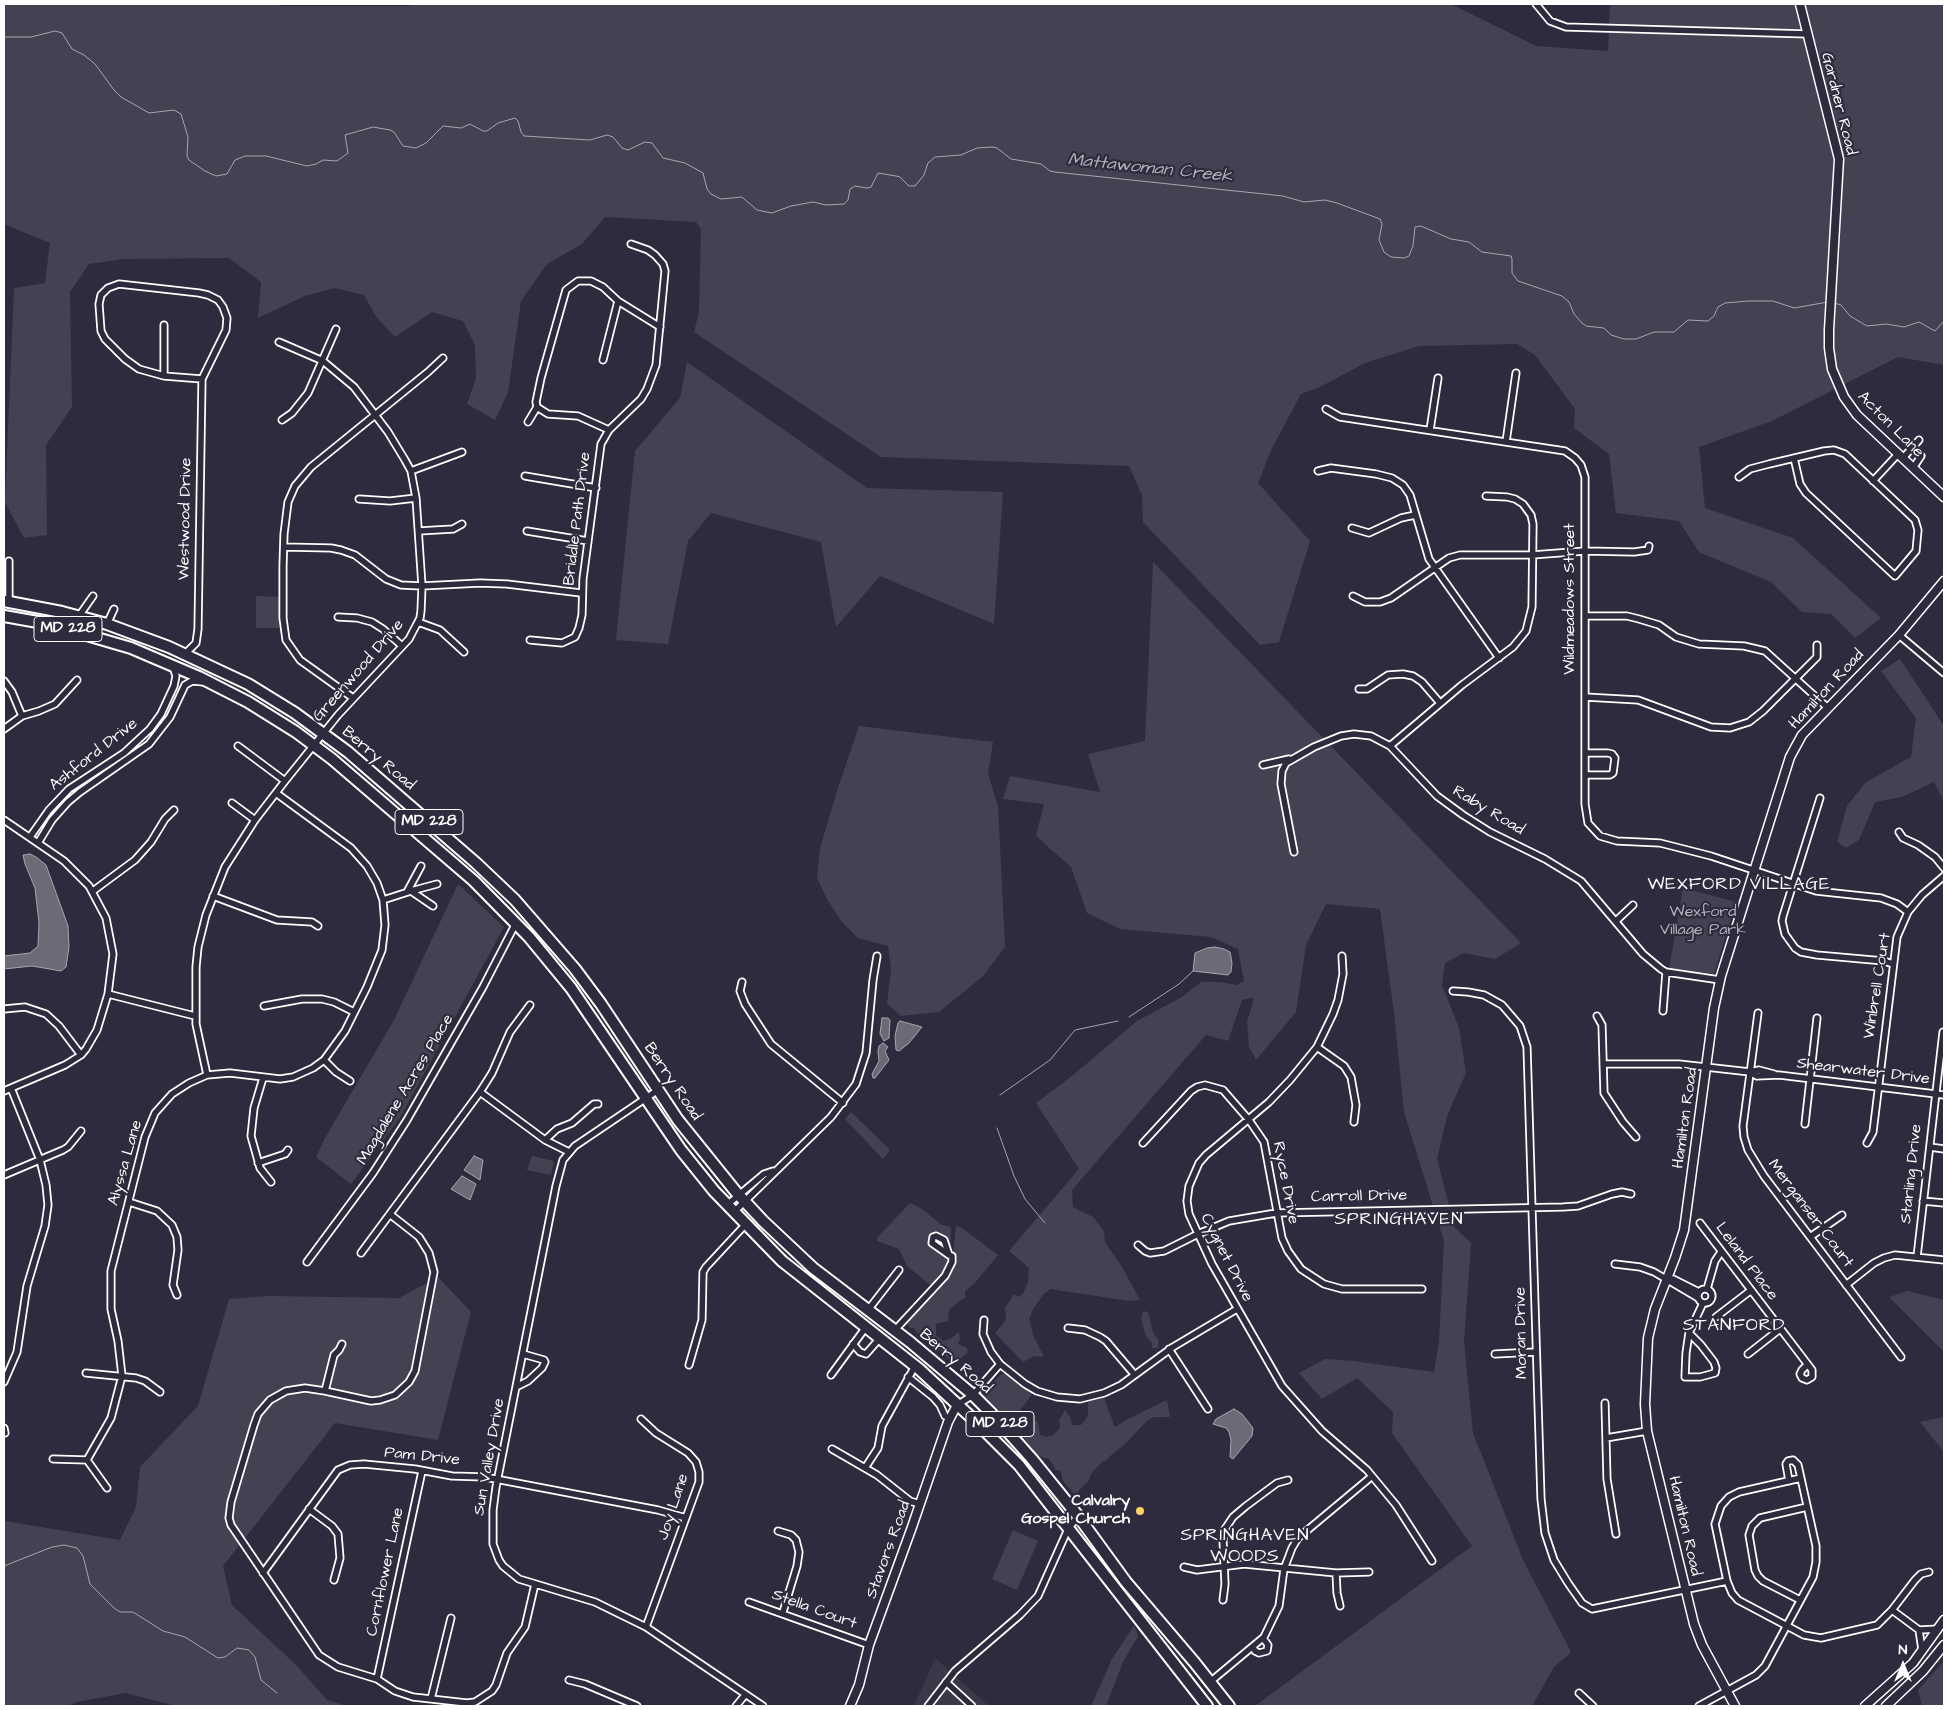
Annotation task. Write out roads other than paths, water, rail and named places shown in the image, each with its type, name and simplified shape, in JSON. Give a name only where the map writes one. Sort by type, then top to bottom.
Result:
[{"type":"highway","name":"Berry Road","points":[[6,601],[108,624],[185,654],[248,684],[295,713],[360,761],[476,863],[515,900],[576,969],[678,1120],[741,1198],[813,1268],[895,1330],[973,1395],[1026,1453],[1078,1516],[1126,1582],[1229,1706]]},
{"type":"highway","name":"Berry Road","points":[[4,616],[49,624],[131,648],[210,682],[268,714],[314,745],[351,774],[450,859],[516,923],[551,962],[581,1001],[681,1150],[745,1225],[806,1282],[915,1366],[1019,1465],[1207,1706]]},
{"type":"street","points":[[1536,4],[1550,21],[1566,27],[1807,34]]},
{"type":"street","name":"Gardner Road","points":[[1800,4],[1839,160],[1831,302]]},
{"type":"street","name":"Briddle Path Drive","points":[[530,640],[551,644],[562,643],[575,637],[581,622],[588,541],[602,444],[609,430],[641,399],[648,389],[656,365],[665,270],[663,264],[648,250],[631,244]]},
{"type":"street","points":[[528,422],[537,407],[536,394],[566,290],[576,282],[585,280],[603,288],[618,301],[660,327]]},
{"type":"street","name":"Westwood Drive","points":[[185,654],[196,643],[198,629],[202,379],[226,330],[227,318],[223,306],[218,300],[199,293],[119,284],[108,288],[101,295],[99,304],[101,331],[125,359],[139,370],[164,376],[202,379]]},
{"type":"street","points":[[603,360],[618,301]]},
{"type":"street","name":"Acton Lane","points":[[1831,302],[1830,358],[1836,380],[1844,397],[1857,415],[1944,497]]},
{"type":"street","points":[[164,325],[164,376]]},
{"type":"street","points":[[282,420],[292,413],[306,397],[336,329]]},
{"type":"street","name":"Greenwood Drive","points":[[206,1075],[195,1016],[198,947],[213,896],[226,867],[255,820],[285,780],[323,733],[409,639],[422,611],[419,531],[411,471],[354,386],[323,361],[278,342]]},
{"type":"street","points":[[354,698],[300,660],[288,646],[282,618],[287,508],[295,486],[311,467],[443,358]]},
{"type":"street","points":[[1506,442],[1516,373]]},
{"type":"street","points":[[1430,430],[1438,378]]},
{"type":"street","points":[[537,407],[553,415],[578,416],[609,430]]},
{"type":"street","name":"Wildmeadows Street","points":[[1326,409],[1340,417],[1565,451],[1581,465],[1585,477],[1585,804],[1588,822],[1600,836],[1617,841],[1660,842],[1711,856],[1823,892],[1875,896],[1889,900],[1908,912]]},
{"type":"street","points":[[1873,480],[1900,456],[1913,448],[1919,440]]},
{"type":"street","points":[[1913,448],[1920,456],[1913,468]]},
{"type":"street","points":[[1739,477],[1750,469],[1794,458],[1834,450],[1845,454],[1915,520],[1918,530],[1916,551],[1895,576],[1806,493],[1800,484],[1794,458]]},
{"type":"street","points":[[411,471],[462,452]]},
{"type":"street","points":[[1318,471],[1331,468],[1376,474],[1392,478],[1403,485],[1410,495],[1429,559],[1499,658]]},
{"type":"street","points":[[525,476],[596,488]]},
{"type":"street","points":[[1390,746],[1440,703],[1522,638],[1531,616],[1533,524],[1528,510],[1523,504],[1507,497],[1486,496]]},
{"type":"street","points":[[359,499],[390,501],[416,498]]},
{"type":"street","points":[[1352,528],[1369,533],[1401,518],[1415,515]]},
{"type":"street","points":[[419,531],[453,529],[462,524]]},
{"type":"street","points":[[527,530],[588,541]]},
{"type":"street","points":[[1354,596],[1365,602],[1380,602],[1391,598],[1449,558],[1460,555],[1532,555],[1585,551],[1634,552],[1648,550],[1649,546]]},
{"type":"street","points":[[284,548],[331,548],[341,550],[355,555],[386,579],[402,584],[422,586],[480,583],[507,584],[582,594]]},
{"type":"street","points":[[6,601],[9,561]]},
{"type":"street","name":"Hamilton Road","points":[[1736,1706],[1702,1645],[1694,1624],[1647,1431],[1645,1404],[1648,1338],[1655,1309],[1684,1230],[1714,1008],[1720,980],[1790,756],[1802,735],[1899,635],[1944,581]]},
{"type":"street","points":[[79,616],[93,596]]},
{"type":"street","points":[[108,624],[114,609]]},
{"type":"street","points":[[1586,616],[1627,616],[1659,625],[1676,637],[1698,643],[1744,646],[1765,651],[1828,708]]},
{"type":"street","points":[[338,617],[357,618],[372,622],[402,646]]},
{"type":"street","points":[[418,622],[440,630],[464,652]]},
{"type":"street","points":[[1899,635],[1944,673]]},
{"type":"street","points":[[1585,697],[1638,700],[1711,727],[1730,728],[1750,722],[1764,711],[1817,657],[1818,645]]},
{"type":"street","name":"Ashford Drive","points":[[30,837],[49,810],[69,789],[124,753],[150,729],[161,714],[174,686],[176,676],[173,665]]},
{"type":"street","points":[[1359,689],[1367,689],[1388,675],[1403,674],[1413,676],[1422,682],[1440,703]]},
{"type":"street","points":[[4,729],[22,716],[55,704],[77,680]]},
{"type":"street","points":[[4,681],[12,692],[22,716]]},
{"type":"street","name":"Ashford Drive","points":[[38,843],[52,820],[68,802],[149,744],[170,717],[185,685],[192,681],[210,682]]},
{"type":"street","name":"Raby Road","points":[[1263,765],[1293,757],[1328,741],[1354,734],[1371,736],[1390,746],[1426,786],[1450,806],[1490,832],[1570,872],[1592,892],[1643,954],[1666,972],[1720,980]]},
{"type":"street","points":[[238,746],[285,780]]},
{"type":"street","points":[[1586,753],[1608,753],[1612,754],[1615,758],[1613,773],[1610,775],[1586,775]]},
{"type":"street","points":[[1293,757],[1283,767],[1281,784],[1294,852]]},
{"type":"street","name":"Alyssa Lane","points":[[87,1460],[110,1418],[122,1376],[118,1341],[111,1309],[110,1280],[113,1260],[145,1137],[155,1113],[173,1093],[188,1083],[206,1075],[230,1072],[263,1078],[293,1077],[310,1070],[324,1060],[341,1038],[367,987],[382,950],[385,925],[383,900],[377,882],[356,853],[276,792]]},
{"type":"street","points":[[1820,798],[1792,883],[1782,921],[1785,934],[1795,948],[1801,952],[1884,961],[1893,964]]},
{"type":"street","points":[[232,803],[255,820]]},
{"type":"street","points":[[93,891],[135,860],[151,842],[164,819],[174,810]]},
{"type":"street","points":[[4,820],[74,870],[93,891],[106,918],[112,945],[112,967],[108,994],[95,1034],[81,1055],[65,1066],[4,1091]]},
{"type":"street","points":[[1899,832],[1904,838],[1935,857],[1944,868]]},
{"type":"street","points":[[409,891],[421,866]]},
{"type":"street","name":"Winbrell Court","points":[[1867,1143],[1872,1132],[1897,938],[1908,912],[1922,895],[1944,876]]},
{"type":"street","points":[[383,900],[437,884]]},
{"type":"street","points":[[409,891],[433,906]]},
{"type":"street","points":[[213,896],[277,920],[312,922],[318,926]]},
{"type":"street","points":[[1616,921],[1633,905]]},
{"type":"street","name":"Magdalene Acres Place","points":[[307,1262],[373,1173],[407,1120],[483,987],[516,923]]},
{"type":"street","points":[[730,1208],[776,1170],[831,1117],[856,1084],[866,1053],[877,956]]},
{"type":"street","name":"Cygnet Drive","points":[[1342,956],[1343,974],[1338,1000],[1317,1047],[1284,1086],[1249,1120],[1206,1154],[1194,1170],[1189,1186],[1188,1214],[1237,1309],[1282,1386],[1322,1431],[1360,1464],[1396,1505],[1432,1561]]},
{"type":"street","points":[[1663,1011],[1666,972]]},
{"type":"street","points":[[742,982],[740,991],[744,1004],[771,1044],[843,1103]]},
{"type":"street","name":"Moran Drive","points":[[1453,991],[1476,993],[1495,1001],[1516,1020],[1525,1037],[1528,1053],[1535,1352],[1542,1519],[1554,1560],[1582,1603],[1592,1608],[1727,1581]]},
{"type":"street","points":[[108,994],[195,1016]]},
{"type":"street","points":[[264,1006],[302,999],[322,999],[334,1002],[354,1012]]},
{"type":"street","points":[[361,1253],[480,1092],[492,1073],[510,1032],[530,1006]]},
{"type":"street","points":[[4,1009],[25,1007],[46,1014],[59,1026],[81,1055]]},
{"type":"street","name":"Merganser Court","points":[[1758,1013],[1744,1126],[1744,1137],[1748,1150],[1764,1176],[1901,1357]]},
{"type":"street","points":[[1597,1016],[1602,1025],[1603,1086],[1607,1100],[1636,1137]]},
{"type":"street","points":[[1805,1124],[1817,1018]]},
{"type":"street","name":"Starling Drive","points":[[1917,1257],[1943,1032]]},
{"type":"street","points":[[1317,1047],[1344,1066],[1351,1077],[1356,1105],[1354,1122]]},
{"type":"street","points":[[324,1060],[336,1072],[350,1081]]},
{"type":"street","name":"Shearwater Drive","points":[[1603,1064],[1654,1063],[1707,1066],[1750,1072],[1759,1070],[1810,1080],[1944,1095]]},
{"type":"street","points":[[263,1078],[254,1108],[251,1129],[252,1145],[263,1174],[271,1182]]},
{"type":"street","name":"Ryce Drive","points":[[1143,1143],[1191,1091],[1197,1087],[1214,1086],[1223,1090],[1249,1120],[1266,1147],[1276,1213],[1282,1238],[1295,1262],[1308,1276],[1324,1284],[1342,1289],[1422,1288]]},
{"type":"street","points":[[4,1382],[16,1352],[29,1280],[45,1226],[48,1206],[46,1185],[40,1160],[11,1088]]},
{"type":"street","name":"Sun Valley Drive","points":[[658,1090],[575,1146],[563,1160],[556,1186],[498,1480],[493,1510],[492,1539],[495,1552],[503,1566],[512,1575],[534,1584],[595,1602],[646,1627],[744,1695],[763,1706]]},
{"type":"street","points":[[480,1092],[545,1140],[569,1152]]},
{"type":"street","points":[[545,1140],[557,1129],[572,1123],[594,1104],[598,1104]]},
{"type":"street","points":[[4,1175],[68,1147],[81,1131]]},
{"type":"street","points":[[1930,1148],[1944,1149]]},
{"type":"street","points":[[258,1163],[284,1154],[288,1150]]},
{"type":"street","name":"Carroll Drive","points":[[1138,1245],[1150,1253],[1164,1251],[1198,1234],[1229,1222],[1276,1213],[1578,1206],[1612,1194],[1622,1192],[1631,1194]]},
{"type":"street","points":[[730,1208],[741,1198]]},
{"type":"street","points":[[1923,1200],[1944,1203]]},
{"type":"street","points":[[128,1202],[157,1211],[172,1225],[177,1237],[178,1250],[173,1285],[177,1295]]},
{"type":"street","points":[[391,1214],[419,1237],[428,1253],[434,1272],[415,1371],[410,1382],[395,1395],[380,1400],[371,1401],[325,1390],[305,1388],[286,1391],[270,1400],[258,1414],[231,1502],[229,1518],[231,1525],[319,1655],[338,1666],[377,1679],[395,1691],[413,1697],[467,1703],[475,1702],[492,1691],[496,1685],[507,1653],[525,1627],[534,1584]]},
{"type":"street","points":[[1810,1237],[1842,1215]]},
{"type":"street","name":"Leland Place","points":[[1700,1223],[1807,1365]]},
{"type":"street","points":[[689,1366],[702,1320],[703,1272],[706,1266],[745,1225]]},
{"type":"street","points":[[1708,1289],[1712,1270],[1720,1252]]},
{"type":"street","points":[[895,1330],[945,1276],[952,1262],[952,1256],[949,1255]]},
{"type":"street","points":[[1846,1285],[1874,1263],[1895,1255],[1944,1260]]},
{"type":"street","points":[[1615,1264],[1648,1269],[1708,1303],[1712,1299],[1712,1294],[1708,1289]]},
{"type":"street","points":[[868,1310],[899,1270]]},
{"type":"street","points":[[1689,1333],[1714,1362],[1715,1373],[1700,1377],[1686,1377],[1686,1351],[1689,1333],[1702,1289],[1708,1289]]},
{"type":"street","points":[[1716,1317],[1750,1291]]},
{"type":"street","points":[[984,1320],[984,1334],[991,1352],[1000,1364],[1038,1391],[1069,1399],[1080,1399],[1104,1393],[1121,1384],[1169,1349],[1237,1309]]},
{"type":"street","points":[[831,1375],[866,1327]]},
{"type":"street","points":[[1068,1328],[1085,1330],[1100,1337],[1114,1349],[1134,1374]]},
{"type":"street","points":[[1748,1354],[1780,1328]]},
{"type":"street","points":[[853,1344],[860,1352],[866,1354],[880,1338]]},
{"type":"street","points":[[325,1390],[334,1355],[342,1344]]},
{"type":"street","points":[[1169,1349],[1208,1409]]},
{"type":"street","points":[[1495,1354],[1535,1352]]},
{"type":"street","points":[[516,1387],[528,1381],[542,1368],[545,1362],[544,1360],[523,1354]]},
{"type":"street","points":[[957,1405],[973,1395],[1000,1364]]},
{"type":"street","points":[[865,1468],[878,1448],[882,1426],[915,1366]]},
{"type":"street","points":[[86,1374],[122,1376],[145,1381],[160,1392]]},
{"type":"street","points":[[908,1377],[933,1397],[940,1405],[945,1416],[950,1419]]},
{"type":"street","points":[[1605,1403],[1607,1479],[1616,1534]]},
{"type":"street","name":"Stavors Road","points":[[850,1706],[859,1685],[869,1644],[950,1419],[957,1405]]},
{"type":"street","name":"Joy Lane","points":[[641,1420],[656,1433],[688,1453],[696,1462],[700,1472],[699,1482],[646,1627]]},
{"type":"street","points":[[1606,1438],[1647,1431]]},
{"type":"street","points":[[832,1449],[865,1468],[910,1502],[920,1504]]},
{"type":"street","points":[[53,1459],[87,1460],[107,1488]]},
{"type":"street","points":[[1699,1706],[1756,1675],[1762,1669],[1813,1577],[1816,1562],[1816,1546],[1797,1462],[1790,1460],[1786,1466],[1789,1481]]},
{"type":"street","name":"Pam Drive","points":[[263,1573],[338,1470],[350,1465],[364,1464],[452,1476],[479,1476],[658,1510],[686,1518]]},
{"type":"street","name":"Cornflower Lane","points":[[377,1679],[422,1471]]},
{"type":"street","points":[[1210,1682],[1263,1638],[1275,1618],[1279,1606],[1284,1569],[1298,1538],[1371,1476]]},
{"type":"street","points":[[1801,1478],[1739,1492],[1721,1506],[1715,1524],[1727,1581],[1732,1593],[1738,1600],[1786,1627],[1812,1638],[1822,1638],[1874,1627],[1892,1610],[1921,1574],[1930,1572]]},
{"type":"street","points":[[1223,1600],[1226,1584],[1223,1540],[1225,1529],[1233,1517],[1277,1483],[1288,1480]]},
{"type":"street","points":[[1800,1600],[1763,1581],[1758,1576],[1749,1535],[1752,1526],[1760,1518],[1807,1507]]},
{"type":"street","points":[[309,1508],[332,1526],[338,1534],[340,1558],[334,1580]]},
{"type":"street","points":[[928,1706],[956,1670],[1020,1615],[1038,1596],[1068,1529],[1078,1516]]},
{"type":"street","points":[[778,1531],[791,1535],[796,1540],[799,1552],[797,1566],[782,1612]]},
{"type":"street","points":[[1184,1567],[1197,1570],[1224,1565],[1244,1564],[1336,1573],[1369,1572]]},
{"type":"street","points":[[1336,1573],[1340,1606]]},
{"type":"street","name":"Stella Court","points":[[748,1602],[782,1612],[869,1644]]},
{"type":"street","points":[[1892,1610],[1919,1630],[1938,1629]]},
{"type":"street","points":[[432,1699],[450,1618]]},
{"type":"street","points":[[1865,1706],[1913,1664],[1944,1620]]},
{"type":"street","points":[[1919,1630],[1922,1651]]},
{"type":"street","points":[[1254,1647],[1255,1651],[1259,1653],[1267,1651],[1268,1645],[1263,1638]]},
{"type":"street","points":[[1886,1706],[1923,1671],[1944,1645]]},
{"type":"street","points":[[568,1680],[585,1684],[637,1706]]},
{"type":"street","points":[[946,1682],[972,1706]]},
{"type":"street","points":[[1579,1693],[1593,1706]]},
{"type":"street","points":[[736,1706],[744,1695]]},
{"type":"waterway","name":"Mattawoman Creek","points":[[4,37],[31,37],[55,31],[62,33],[72,49],[84,55],[95,64],[121,97],[149,113],[174,110],[181,114],[188,137],[187,156],[189,160],[216,176],[227,174],[235,160],[245,156],[266,156],[307,166],[323,160],[337,161],[348,153],[345,135],[373,127],[390,130],[394,132],[403,146],[416,148],[426,143],[443,126],[461,128],[470,124],[483,131],[487,131],[498,123],[515,118],[524,136],[590,140],[607,135],[613,137],[622,148],[628,150],[645,142],[652,143],[663,158],[685,163],[703,173],[707,189],[711,194],[721,199],[742,197],[757,210],[772,213],[791,206],[813,202],[826,205],[844,204],[848,200],[850,189],[855,186],[871,187],[878,173],[900,177],[909,186],[915,186],[924,175],[928,163],[935,157],[961,155],[977,148],[992,147],[997,148],[1011,159],[1041,164],[1050,171],[1055,172],[1283,196],[1304,202],[1325,200],[1337,203],[1380,219],[1382,224],[1379,240],[1384,252],[1391,257],[1404,258],[1409,256],[1413,246],[1415,227],[1421,226],[1451,239],[1469,242],[1482,252],[1511,256],[1512,273],[1518,281],[1562,296],[1569,302],[1574,314],[1586,326],[1604,328],[1611,335],[1624,339],[1636,339],[1654,332],[1674,332],[1688,320],[1708,321],[1714,316],[1718,307],[1725,303],[1773,301],[1794,308],[1828,302]]},
{"type":"waterway","name":"Mattawoman Creek","points":[[1834,303],[1841,305],[1850,316],[1867,326],[1886,324],[1904,327],[1919,322],[1935,331],[1944,321]]},
{"type":"waterway","points":[[1129,1017],[1179,984],[1193,971]]},
{"type":"waterway","points":[[1000,1095],[1050,1060],[1075,1030],[1118,1021]]},
{"type":"waterway","points":[[997,1128],[1014,1176],[1025,1199],[1045,1223]]},
{"type":"waterway","points":[[4,1566],[52,1547],[64,1545],[77,1548],[83,1556],[90,1584],[114,1608],[120,1612],[133,1612],[163,1631],[185,1637],[218,1658],[225,1657],[237,1648],[249,1650],[255,1657],[261,1680],[277,1693]]},
{"type":"place","name":"Calvalry Gospel Church","points":[[1140,1511]]},
{"type":"district","name":"WEXFORD VILLAGE","points":[[1739,885]]},
{"type":"district","name":"SPRINGHAVEN","points":[[1399,1220]]},
{"type":"district","name":"STANFORD","points":[[1734,1326]]},
{"type":"district","name":"SPRINGHAVEN WOODS","points":[[1245,1546]]},
{"type":"park label","name":"Wexford Village Park","points":[[1703,922]]}]
